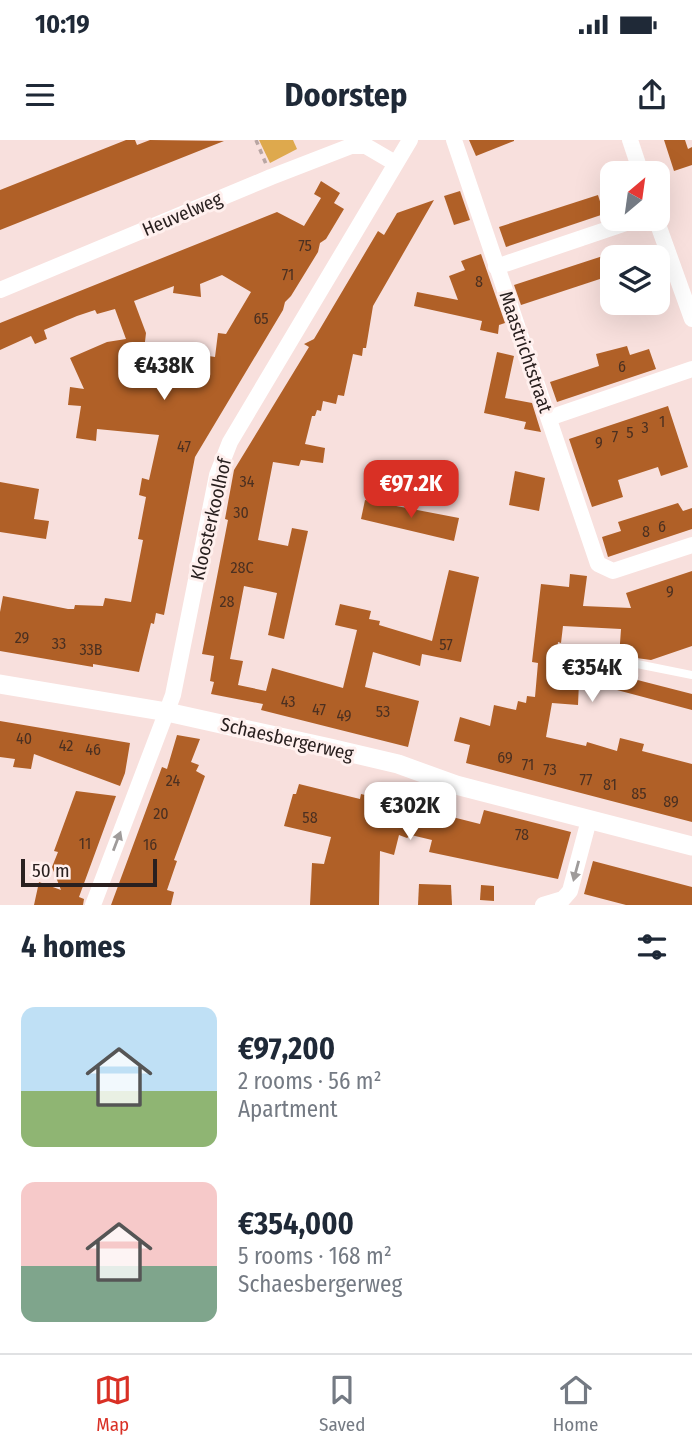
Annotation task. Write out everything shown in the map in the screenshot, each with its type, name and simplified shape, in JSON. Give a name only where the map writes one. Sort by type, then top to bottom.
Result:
[{"type":"street","name":"Kloosterkoolhof","points":[[93,905],[173,695],[217,475],[230,442],[410,140]]},
{"type":"street","name":"Maastrichtstraat","points":[[454,140],[598,564],[613,571],[692,545]]},
{"type":"street","points":[[630,140],[637,161]]},
{"type":"street","name":"Heuvelweg","points":[[0,290],[352,146],[366,146],[395,163]]},
{"type":"street","points":[[496,267],[602,231]]},
{"type":"street","points":[[660,231],[692,319]]},
{"type":"street","points":[[549,418],[692,369]]},
{"type":"street","name":"Schaesbergerweg","points":[[0,684],[167,712],[398,764],[456,785],[692,846]]},
{"type":"street","points":[[543,905],[563,899],[570,891],[589,820]]},
{"type":"lane","points":[[632,663],[692,675]]},
{"type":"path","points":[[256,140],[271,177]]},
{"type":"shaded area","points":[[259,140],[293,140],[297,149],[270,163]]},
{"type":"building","points":[[126,140],[135,140],[137,145],[150,140],[224,141],[0,230],[0,190]]},
{"type":"building","points":[[469,140],[514,140],[514,141],[476,156]]},
{"type":"building","points":[[664,140],[685,140],[688,149],[692,147],[692,165],[674,171]]},
{"type":"building","points":[[321,181],[340,193],[334,203],[344,209],[326,239],[320,243],[318,252],[285,302],[283,310],[195,457],[164,615],[156,613],[154,624],[151,623],[139,672],[0,651],[0,612],[3,596],[68,609],[74,609],[75,605],[103,606],[105,598],[131,602],[143,540],[138,539],[146,497],[139,495],[142,478],[149,480],[159,435],[97,429],[96,441],[76,438],[81,406],[68,405],[70,387],[84,389],[70,358],[107,342],[126,339],[115,309],[97,314],[95,310],[77,316],[44,330],[47,339],[35,344],[31,336],[0,350],[0,323],[277,212],[304,226],[321,198],[314,194]],"holes":[[[222,275],[251,292],[226,334],[218,333],[215,357],[196,354],[193,383],[145,377],[147,359],[143,359],[146,333],[134,301],[174,286],[173,293],[201,297],[200,284]]]},
{"type":"building","points":[[460,191],[470,220],[454,225],[444,196]]},
{"type":"building","points":[[598,195],[600,201],[600,215],[506,247],[499,227]]},
{"type":"building","points":[[434,200],[373,306],[366,348],[363,348],[362,356],[353,354],[344,396],[338,395],[336,404],[323,401],[321,411],[317,410],[315,416],[312,416],[305,444],[325,448],[323,463],[301,460],[299,466],[273,462],[258,540],[288,546],[292,528],[308,531],[284,639],[268,635],[277,593],[244,586],[230,659],[243,661],[238,685],[266,691],[272,668],[343,688],[357,630],[335,625],[340,604],[371,611],[369,619],[380,621],[379,625],[432,641],[449,570],[479,577],[461,662],[422,654],[420,666],[373,652],[365,687],[419,701],[408,747],[261,710],[263,704],[211,694],[214,656],[202,654],[228,520],[225,519],[234,470],[309,347],[304,344],[314,339],[378,231],[384,235],[397,213]]},
{"type":"building","points":[[481,254],[505,323],[499,325],[498,334],[480,330],[482,321],[414,306],[417,292],[458,300],[449,276],[465,270],[461,261]]},
{"type":"building","points":[[600,257],[600,279],[521,305],[514,285]]},
{"type":"building","points":[[627,346],[630,355],[649,349],[656,369],[557,402],[550,382],[599,366],[596,354]]},
{"type":"building","points":[[497,352],[514,356],[505,398],[532,403],[541,432],[524,429],[526,422],[484,413]]},
{"type":"building","points":[[668,406],[688,467],[661,476],[658,467],[618,480],[623,497],[592,507],[569,439]]},
{"type":"building","points":[[515,471],[545,478],[539,511],[509,505]]},
{"type":"building","points":[[0,482],[39,489],[34,519],[49,521],[46,539],[0,532]]},
{"type":"building","points":[[365,500],[459,518],[454,541],[361,519]]},
{"type":"building","points":[[678,503],[683,511],[692,508],[692,529],[608,557],[602,537],[621,531],[618,522]]},
{"type":"building","points":[[692,571],[692,646],[651,660],[629,657],[626,662],[628,668],[618,672],[621,629],[563,626],[561,643],[558,642],[554,680],[579,682],[578,705],[552,703],[546,737],[586,746],[587,742],[617,751],[620,738],[644,744],[642,751],[692,764],[692,822],[466,763],[470,745],[454,741],[460,717],[490,726],[494,705],[516,710],[518,701],[526,703],[527,696],[535,697],[538,663],[532,662],[541,584],[569,587],[570,574],[587,576],[583,606],[631,608],[626,593]]},
{"type":"building","points":[[618,675],[692,694],[692,710],[617,690]]},
{"type":"building","points":[[0,721],[130,743],[120,786],[34,754],[31,769],[13,767],[15,759],[0,757]]},
{"type":"building","points":[[177,735],[200,739],[191,762],[199,765],[196,771],[205,776],[174,860],[177,861],[167,890],[174,892],[171,905],[111,905],[162,767],[167,769]]},
{"type":"building","points":[[299,784],[360,799],[361,794],[480,824],[484,810],[571,832],[558,879],[429,852],[432,840],[399,835],[394,855],[380,851],[379,905],[310,905],[312,863],[324,864],[331,837],[284,826],[293,794],[296,794]]},
{"type":"building","points":[[76,791],[116,796],[79,897],[84,899],[83,905],[34,905],[39,882],[61,890],[52,867],[58,852],[54,851]]},
{"type":"building","points":[[593,861],[692,887],[692,905],[626,905],[584,894]]},
{"type":"building","points":[[419,884],[451,885],[452,905],[418,905]]},
{"type":"building","points":[[481,885],[494,886],[494,901],[480,900]]}]
